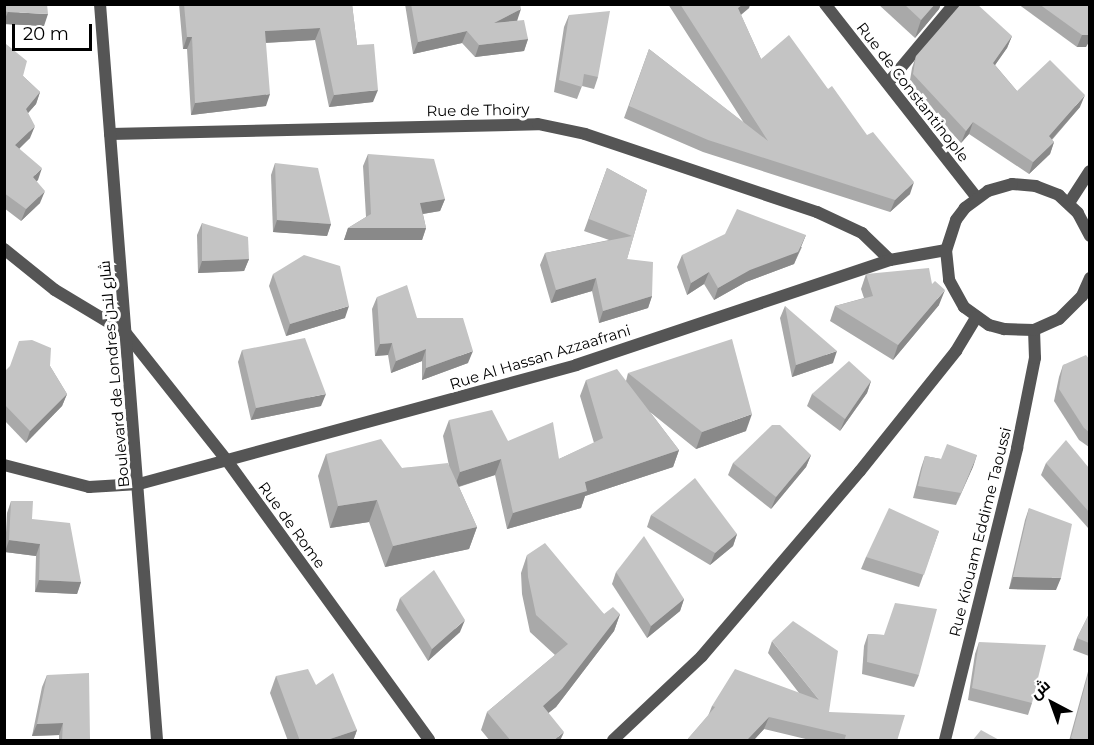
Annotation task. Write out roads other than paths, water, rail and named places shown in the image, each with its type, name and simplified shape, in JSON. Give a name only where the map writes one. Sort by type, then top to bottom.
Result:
[{"type":"street","name":"Boulevard de Londres شارع لندن","points":[[100,4],[139,484],[157,741]]},
{"type":"street","name":"Rue de Constantinople","points":[[825,4],[977,198]]},
{"type":"street","points":[[888,83],[954,4]]},
{"type":"street","name":"Rue de Thoiry","points":[[110,134],[538,124],[585,135],[826,216],[862,233],[890,260]]},
{"type":"street","points":[[1069,203],[1089,171]]},
{"type":"street","points":[[1089,236],[1069,203],[1048,190],[1024,184],[999,187],[977,198],[956,220],[946,250],[949,280],[964,307],[976,318],[1004,329],[1034,330],[1059,319],[1086,300],[1089,278]]},
{"type":"street","points":[[4,249],[56,290],[125,332]]},
{"type":"street","name":"Rue Al Hassan Azzaafrani","points":[[4,465],[89,487],[139,484],[228,462],[576,364],[890,260],[946,250]]},
{"type":"street","points":[[613,741],[710,647],[860,471],[956,351],[976,318]]},
{"type":"street","name":"Rue Kiouam Eddime Taoussi","points":[[945,741],[1017,448],[1035,358],[1034,330]]},
{"type":"street","name":"Rue de Rome","points":[[125,332],[228,462],[429,741]]}]
